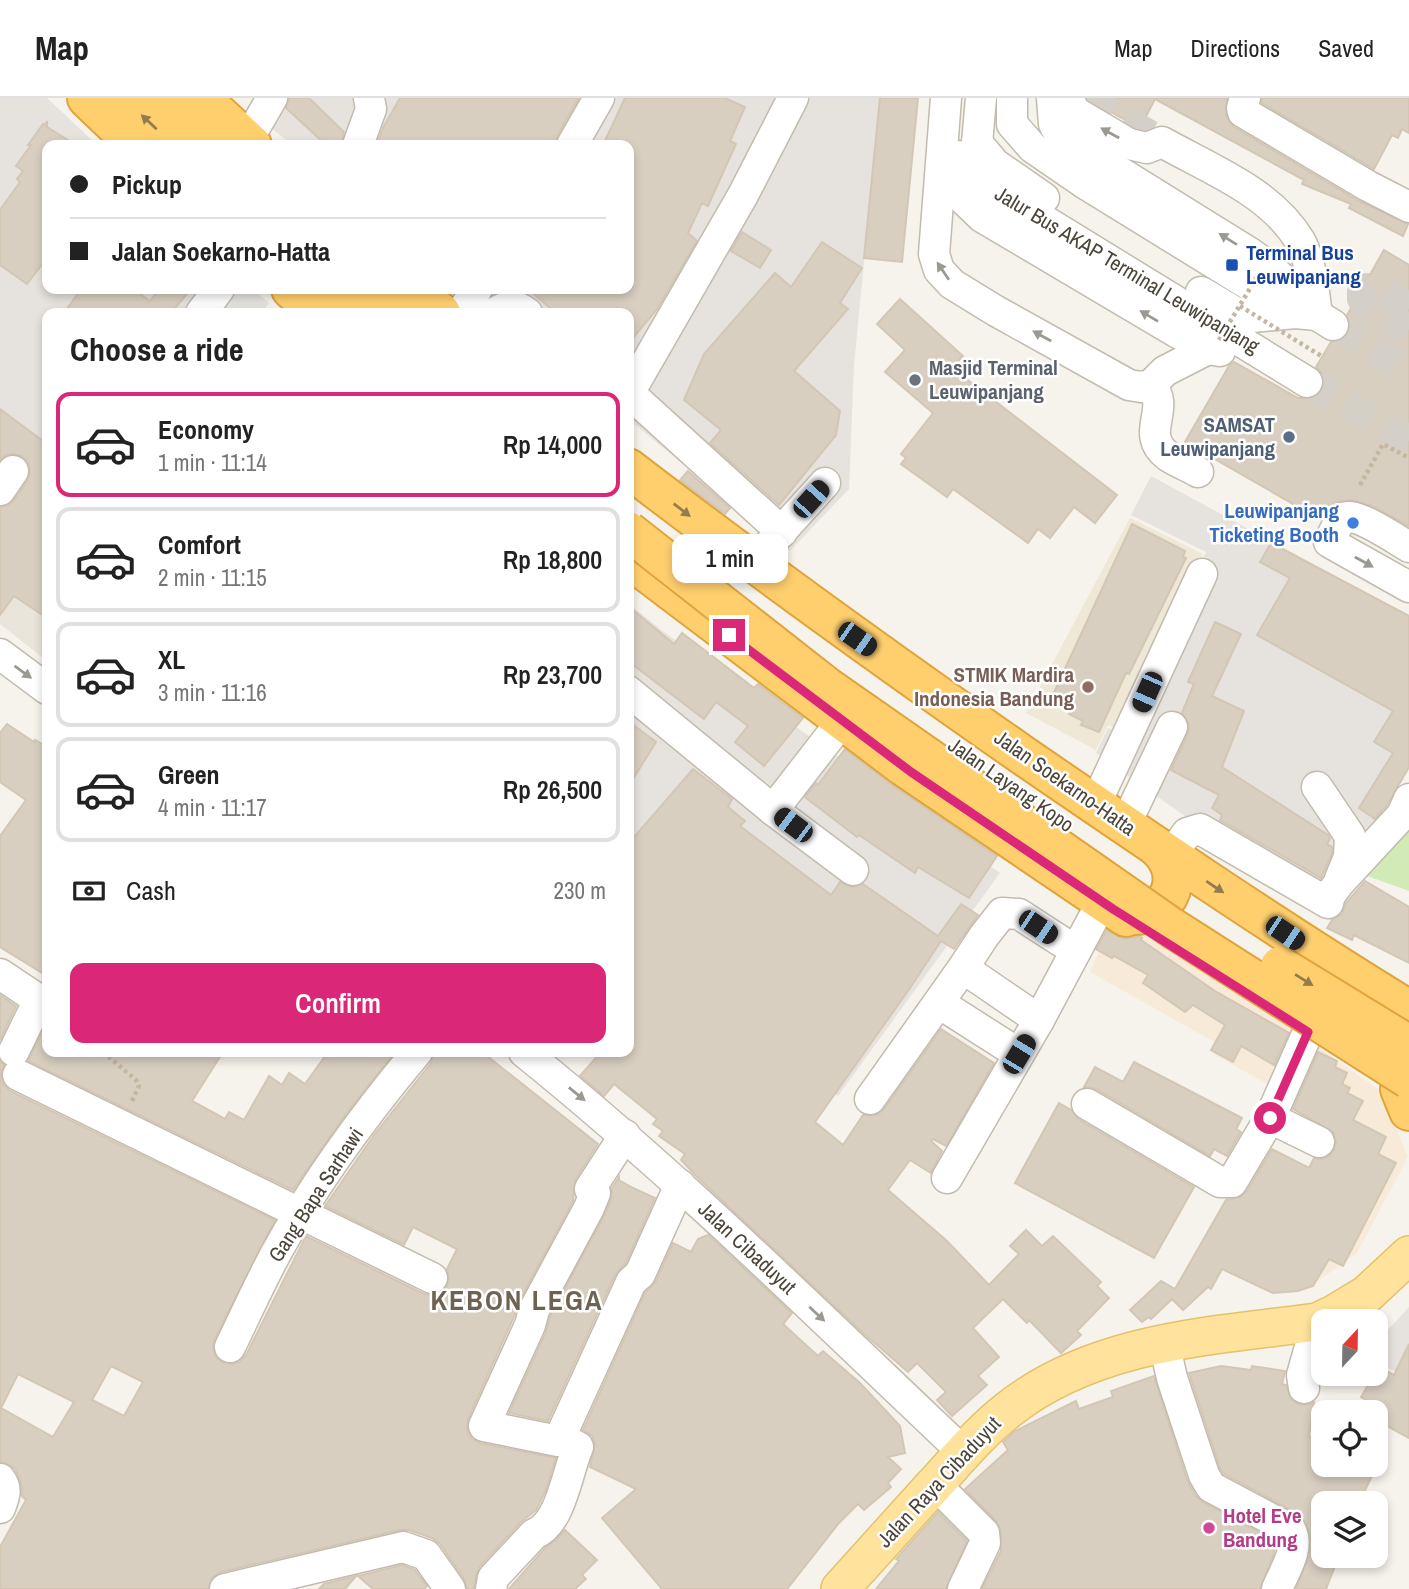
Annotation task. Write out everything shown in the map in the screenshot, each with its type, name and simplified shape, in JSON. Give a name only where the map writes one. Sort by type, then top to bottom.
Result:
[{"type":"highway","points":[[87,98],[131,140]]},
{"type":"highway","points":[[123,98],[169,140]]},
{"type":"highway","points":[[169,98],[233,140]]},
{"type":"highway","points":[[201,98],[236,140]]},
{"type":"highway","points":[[297,294],[313,308]]},
{"type":"highway","points":[[334,294],[350,308]]},
{"type":"highway","points":[[377,294],[392,308]]},
{"type":"highway","points":[[419,294],[435,308]]},
{"type":"highway","name":"Jalan Soekarno-Hatta","points":[[634,473],[752,564],[1163,852],[1314,952],[1409,1010]]},
{"type":"highway","name":"Jalan Layang Kopo","points":[[634,508],[842,667],[1159,889],[1409,1045]]},
{"type":"highway","name":"Jalan Layang Kopo","points":[[634,536],[838,695],[1407,1093]]},
{"type":"highway","points":[[634,563],[911,772],[1108,906],[1407,1093]]},
{"type":"highway","points":[[1108,906],[1122,914],[1144,915],[1163,904],[1173,885],[1171,864],[1163,852]]},
{"type":"highway","points":[[1314,952],[1409,988]]},
{"type":"main road","name":"Jalan Raya Cibaduyut","points":[[1340,1309],[1367,1294],[1405,1253]]},
{"type":"main road","name":"Jalan Raya Cibaduyut","points":[[840,1589],[964,1452],[1009,1409],[1054,1380],[1094,1362],[1164,1343],[1311,1323]]},
{"type":"street","points":[[242,140],[272,98]]},
{"type":"street","points":[[360,140],[371,110],[369,98]]},
{"type":"street","points":[[575,140],[599,98]]},
{"type":"street","points":[[634,391],[743,195],[793,98]]},
{"type":"street","points":[[946,98],[934,254],[939,270],[953,284],[1129,385],[1151,385],[1165,371],[1214,344],[1273,359]]},
{"type":"street","name":"Jalur Bus AKAP Terminal Leuwipanjang","points":[[964,98],[956,192],[982,216],[1178,333],[1214,344]]},
{"type":"street","name":"Jalur Bus AKAP Terminal Leuwipanjang","points":[[981,98],[975,166],[985,184],[1307,382]]},
{"type":"street","points":[[998,98],[1002,137],[1016,156],[1305,317]]},
{"type":"street","points":[[1012,98],[1013,124],[1033,148],[1084,183],[1305,317]]},
{"type":"street","points":[[1052,98],[1054,124],[1060,135],[1272,269],[1305,317]]},
{"type":"street","points":[[1068,98],[1075,112],[1129,144],[1147,148],[1161,142],[1276,209],[1301,243],[1313,285],[1305,317]]},
{"type":"street","points":[[1245,98],[1242,112],[1409,207]]},
{"type":"street","points":[[977,143],[995,163],[1027,187],[1233,311],[1252,317],[1305,317]]},
{"type":"street","points":[[503,308],[508,305],[521,308]]},
{"type":"street","points":[[1151,385],[1160,404],[1154,433],[1158,444],[1167,455],[1198,472]]},
{"type":"street","points":[[634,402],[782,531]]},
{"type":"street","points":[[752,564],[825,483]]},
{"type":"street","points":[[1409,547],[1360,519],[1348,516],[1342,519],[1329,542],[1409,587]]},
{"type":"street","points":[[1110,815],[1202,574]]},
{"type":"street","points":[[0,654],[42,685]]},
{"type":"street","points":[[634,696],[773,810],[853,870]]},
{"type":"street","points":[[773,810],[842,721]]},
{"type":"street","points":[[1110,815],[1172,727]]},
{"type":"street","points":[[1314,952],[1333,893],[1349,857],[1350,836],[1317,787]]},
{"type":"street","points":[[1333,893],[1402,815],[1409,799]]},
{"type":"street","points":[[1163,852],[1187,833],[1200,829],[1333,893]]},
{"type":"street","points":[[947,1178],[1076,951],[1108,906]]},
{"type":"street","points":[[870,1099],[1002,913],[1019,914],[1076,951]]},
{"type":"street","points":[[963,968],[1039,1020]]},
{"type":"street","points":[[0,975],[36,998],[16,1063],[121,1125],[432,1278]]},
{"type":"street","points":[[939,1003],[1019,1054]]},
{"type":"street","points":[[1087,1104],[1220,1182],[1232,1182],[1270,1118],[1308,1032]]},
{"type":"street","name":"Gang Bapa Sarhawi","points":[[230,1347],[275,1255],[300,1214],[361,1124],[412,1057]]},
{"type":"street","name":"Jalan Cibaduyut","points":[[530,1057],[625,1135],[680,1185],[964,1452]]},
{"type":"street","points":[[1270,1118],[1319,1142]]},
{"type":"street","points":[[625,1135],[590,1189],[595,1193],[589,1208],[534,1310],[530,1325],[484,1426],[542,1440],[558,1441],[561,1438],[611,1324],[631,1282],[640,1274],[680,1185]]},
{"type":"street","points":[[1164,1343],[1172,1378],[1204,1475],[1211,1487],[1290,1529],[1294,1536],[1294,1548],[1277,1589]]},
{"type":"street","points":[[1304,1388],[1302,1375],[1311,1343]]},
{"type":"street","points":[[491,1589],[493,1578],[555,1515],[578,1447],[561,1438]]},
{"type":"street","points":[[0,1479],[5,1494],[0,1508]]},
{"type":"street","points":[[935,1484],[984,1533],[985,1543],[963,1589]]},
{"type":"street","points":[[225,1589],[403,1547],[426,1555],[450,1589]]},
{"type":"path","points":[[1214,344],[1258,275]]},
{"type":"path","points":[[1240,306],[1322,356]]},
{"type":"path","points":[[1360,485],[1383,444],[1409,458]]},
{"type":"path","points":[[110,1057],[132,1074],[139,1086],[121,1125]]},
{"type":"shaded area","points":[[0,98],[47,98],[92,140],[42,140],[42,294],[159,294],[148,308],[42,308],[42,451],[0,508]]},
{"type":"shaded area","points":[[269,98],[880,98],[854,365],[849,489],[790,551],[634,424],[634,308],[493,308],[475,294],[634,294],[634,140],[286,140],[259,118]]},
{"type":"shaded area","points":[[163,294],[259,294],[269,303],[266,308],[153,308]]},
{"type":"shaded area","points":[[1151,476],[1409,616],[1409,764],[1331,920],[1096,753],[1108,728],[1124,734],[1131,703],[1206,552],[1131,515]]},
{"type":"shaded area","points":[[6,513],[42,538],[42,657],[0,624],[0,521]]},
{"type":"shaded area","points":[[1130,518],[1203,554],[1130,703],[1124,732],[1108,725],[1096,750],[1026,713]]},
{"type":"shaded area","points":[[634,608],[1000,873],[838,1096],[634,993]]},
{"type":"shaded area","points":[[1114,918],[1225,982],[1381,1091],[1408,1157],[1357,1253],[1318,1281],[1277,1282],[1347,1135],[1298,1101],[1213,1054],[1218,1044],[1090,972]]},
{"type":"shaded area","points":[[1409,1307],[1409,1377],[1388,1368],[1388,1330]]},
{"type":"green space","points":[[1409,819],[1409,891],[1359,873]]},
{"type":"building","points":[[289,98],[309,98],[344,132],[342,140],[321,140],[286,108]]},
{"type":"building","points":[[400,98],[579,98],[556,140],[379,140]]},
{"type":"building","points":[[625,98],[725,98],[745,107],[730,141],[736,144],[708,206],[702,203],[688,233],[697,241],[657,309],[634,337],[634,308],[550,308],[534,294],[634,294],[634,140],[605,140]]},
{"type":"building","points":[[880,98],[918,98],[902,262],[864,258]]},
{"type":"building","points":[[1089,98],[1227,98],[1226,116],[1234,127],[1359,201],[1408,224],[1403,236],[1349,208],[1351,204],[1302,184],[1304,180],[1155,99],[1140,128]]},
{"type":"building","points":[[1262,98],[1409,98],[1409,133],[1402,129],[1398,138],[1392,135],[1374,169],[1262,103]]},
{"type":"building","points":[[47,121],[47,127],[68,140],[42,140],[42,264],[27,284],[0,265],[0,210],[20,182],[17,179],[23,171],[16,166],[31,145],[28,145],[43,124]]},
{"type":"building","points":[[742,232],[771,250],[760,268],[731,251]]},
{"type":"building","points":[[822,242],[862,268],[840,303],[848,309],[794,371],[840,411],[836,435],[779,505],[710,443],[721,430],[684,400],[704,354],[775,273],[791,287]]},
{"type":"building","points":[[1384,250],[1409,265],[1409,526],[1374,507],[1353,500],[1333,504],[1321,520],[1185,442],[1229,366],[1234,362],[1298,398],[1315,398],[1321,392],[1324,382],[1322,373],[1316,367],[1331,342],[1341,341],[1348,334],[1350,325],[1347,315]]},
{"type":"building","points":[[77,294],[140,294],[150,301],[155,294],[187,294],[175,308],[68,308]]},
{"type":"building","points":[[900,299],[963,356],[952,368],[1117,495],[1095,523],[1074,507],[1050,538],[1038,529],[1028,543],[953,489],[947,497],[901,464],[906,458],[901,454],[933,413],[885,372],[905,350],[877,324]]},
{"type":"building","points":[[0,409],[42,440],[42,615],[14,596],[0,615],[0,507],[14,500],[30,472],[28,463],[22,456],[6,455],[0,460]]},
{"type":"building","points":[[688,471],[730,508],[725,514],[680,480]]},
{"type":"building","points":[[1132,524],[1185,551],[1183,557],[1186,558],[1129,674],[1126,673],[1099,732],[1081,725],[1083,721],[1069,714],[1070,710],[1050,701]]},
{"type":"building","points":[[1271,543],[1409,616],[1409,767],[1387,805],[1375,819],[1359,808],[1393,753],[1374,742],[1393,711],[1257,635],[1290,578],[1260,562]]},
{"type":"building","points":[[634,611],[674,644],[682,633],[754,688],[758,684],[803,718],[764,766],[735,742],[748,726],[716,702],[704,719],[634,666]]},
{"type":"building","points":[[1215,622],[1241,634],[1212,696],[1244,711],[1222,767],[1328,835],[1330,838],[1327,844],[1332,847],[1332,853],[1321,878],[1220,820],[1222,815],[1212,808],[1219,795],[1171,770],[1188,734],[1189,725],[1182,713],[1194,684],[1188,682]]},
{"type":"building","points":[[7,724],[34,742],[35,740],[42,744],[42,973],[0,947],[0,836],[26,800],[0,782],[0,733]]},
{"type":"building","points":[[634,726],[656,742],[634,777]]},
{"type":"building","points":[[845,749],[891,784],[997,856],[969,898],[918,867],[915,873],[859,835],[857,837],[805,797],[816,783],[818,785]]},
{"type":"building","points":[[693,769],[732,799],[728,807],[745,821],[740,826],[831,895],[840,882],[852,887],[863,884],[938,936],[961,904],[978,915],[954,949],[941,941],[815,1122],[843,1145],[863,1115],[877,1115],[884,1109],[941,1029],[994,1063],[946,1146],[933,1139],[931,1141],[942,1151],[931,1173],[910,1160],[888,1190],[947,1241],[989,1285],[1019,1254],[1010,1246],[1026,1230],[1042,1246],[1053,1236],[1101,1282],[1097,1286],[1109,1298],[1077,1331],[1081,1335],[1061,1353],[1029,1320],[1027,1323],[1003,1299],[973,1328],[999,1357],[978,1376],[987,1385],[952,1416],[937,1400],[946,1392],[917,1363],[908,1372],[695,1175],[681,1160],[685,1154],[659,1136],[663,1131],[653,1124],[657,1119],[614,1084],[604,1096],[580,1076],[597,1057],[634,1057],[634,837]]},
{"type":"building","points":[[1365,881],[1409,907],[1409,963],[1354,935],[1352,940],[1327,928],[1332,920],[1342,914],[1346,903]]},
{"type":"building","points":[[1107,930],[1124,939],[1140,936],[1141,940],[1215,991],[1289,1033],[1274,1065],[1241,1046],[1233,1062],[1211,1050],[1225,1025],[1193,1005],[1185,1012],[1143,983],[1148,975],[1096,949]]},
{"type":"building","points":[[0,995],[16,1006],[0,1040]]},
{"type":"building","points":[[42,1033],[42,1057],[220,1057],[192,1101],[225,1119],[229,1112],[244,1120],[269,1076],[282,1085],[289,1073],[305,1084],[324,1057],[391,1057],[346,1114],[293,1190],[28,1061]]},
{"type":"building","points":[[1318,1052],[1337,1061],[1335,1067],[1347,1073],[1342,1084],[1350,1088],[1347,1093],[1363,1101],[1353,1120],[1386,1137],[1378,1154],[1396,1163],[1343,1266],[1329,1259],[1313,1286],[1298,1291],[1273,1293],[1222,1269],[1211,1289],[1208,1287],[1183,1310],[1172,1299],[1151,1319],[1149,1317],[1142,1322],[1130,1310],[1161,1281],[1175,1289],[1226,1200],[1240,1197],[1247,1191],[1272,1149],[1309,1168],[1314,1158],[1328,1157],[1334,1150],[1336,1141],[1333,1132],[1293,1109]]},
{"type":"building","points":[[433,1057],[488,1057],[598,1144],[575,1180],[573,1201],[519,1302],[468,1419],[467,1430],[472,1439],[480,1443],[556,1458],[546,1490],[536,1510],[521,1522],[480,1566],[474,1589],[467,1589],[464,1579],[440,1544],[432,1538],[409,1530],[400,1530],[221,1572],[213,1577],[208,1589],[0,1589],[0,1547],[26,1500],[22,1496],[21,1483],[15,1469],[0,1462],[0,1061],[4,1065],[1,1075],[3,1084],[10,1091],[275,1220],[214,1340],[215,1356],[222,1362],[231,1364],[239,1362],[246,1355],[306,1236],[424,1294],[434,1295],[447,1286],[447,1269],[457,1249],[413,1227],[404,1245],[325,1206],[374,1135],[431,1063]],"holes":[[[111,1366],[143,1382],[124,1416],[92,1400]],[[18,1374],[74,1402],[53,1437],[1,1408]]]},
{"type":"building","points":[[1134,1062],[1242,1118],[1236,1129],[1241,1132],[1227,1156],[1214,1149],[1210,1156],[1096,1089],[1084,1087],[1095,1067],[1123,1082]]},
{"type":"building","points":[[1059,1103],[1071,1110],[1078,1119],[1194,1187],[1154,1258],[1015,1183]]},
{"type":"building","points":[[619,1177],[619,1180],[655,1198],[626,1263],[615,1275],[548,1421],[509,1413],[546,1332],[550,1316],[605,1214],[611,1200],[612,1188]]},
{"type":"building","points":[[708,1235],[792,1313],[783,1324],[818,1356],[823,1351],[860,1383],[900,1426],[905,1453],[888,1457],[901,1469],[888,1483],[891,1487],[864,1510],[858,1504],[839,1523],[787,1589],[662,1589],[602,1518],[636,1489],[590,1467],[595,1444],[592,1436],[583,1430],[645,1293],[656,1281],[673,1243],[691,1252],[698,1239]]},
{"type":"building","points":[[1409,1344],[1409,1438],[1388,1427],[1388,1400],[1367,1400],[1361,1397],[1368,1386],[1388,1386],[1388,1372],[1394,1375]]},
{"type":"building","points":[[1221,1366],[1251,1370],[1252,1366],[1285,1371],[1282,1384],[1286,1385],[1291,1399],[1298,1404],[1311,1403],[1311,1477],[1371,1477],[1365,1491],[1311,1491],[1311,1568],[1334,1568],[1326,1589],[1296,1589],[1310,1554],[1310,1535],[1306,1522],[1298,1514],[1224,1474],[1189,1373]]},
{"type":"building","points":[[1154,1376],[1187,1480],[1196,1496],[1276,1541],[1274,1554],[1260,1589],[982,1589],[1001,1551],[1001,1531],[996,1521],[965,1489],[1008,1450],[1003,1442],[1015,1431],[1076,1401],[1079,1409],[1113,1397],[1111,1391]]},
{"type":"building","points":[[938,1512],[967,1541],[946,1589],[876,1589],[899,1561],[896,1559]]},
{"type":"building","points":[[565,1530],[597,1560],[582,1575],[586,1579],[575,1589],[509,1589],[545,1548]]},
{"type":"building","points":[[402,1565],[415,1570],[427,1586],[424,1589],[373,1589],[358,1576]]},
{"type":"building","points":[[356,1576],[345,1589],[319,1589],[324,1584]]},
{"type":"tunnel","points":[[1085,98],[1162,142]]},
{"type":"tunnel","points":[[1409,308],[1376,288],[1367,288],[1362,292],[1362,299],[1367,305],[1409,329]]},
{"type":"tunnel","points":[[1334,325],[1409,371]]},
{"type":"tunnel","points":[[1307,382],[1409,440]]},
{"type":"place","name":"Terminal Bus Leuwipanjang","points":[[1232,265]]},
{"type":"place","name":"Masjid Terminal Leuwipanjang","points":[[915,380]]},
{"type":"place","name":"SAMSAT Leuwipanjang","points":[[1289,437]]},
{"type":"place","name":"Leuwipanjang Ticketing Booth","points":[[1353,523]]},
{"type":"place","name":"STMIK Mardira Indonesia Bandung","points":[[1088,687]]},
{"type":"place","name":"Hotel Eve Bandung","points":[[1209,1528]]},
{"type":"district","name":"KEBON LEGA","points":[[517,1300]]},
{"type":"route","points":[[729,635],[911,772],[1113,909],[1308,1032],[1270,1118]]}]
